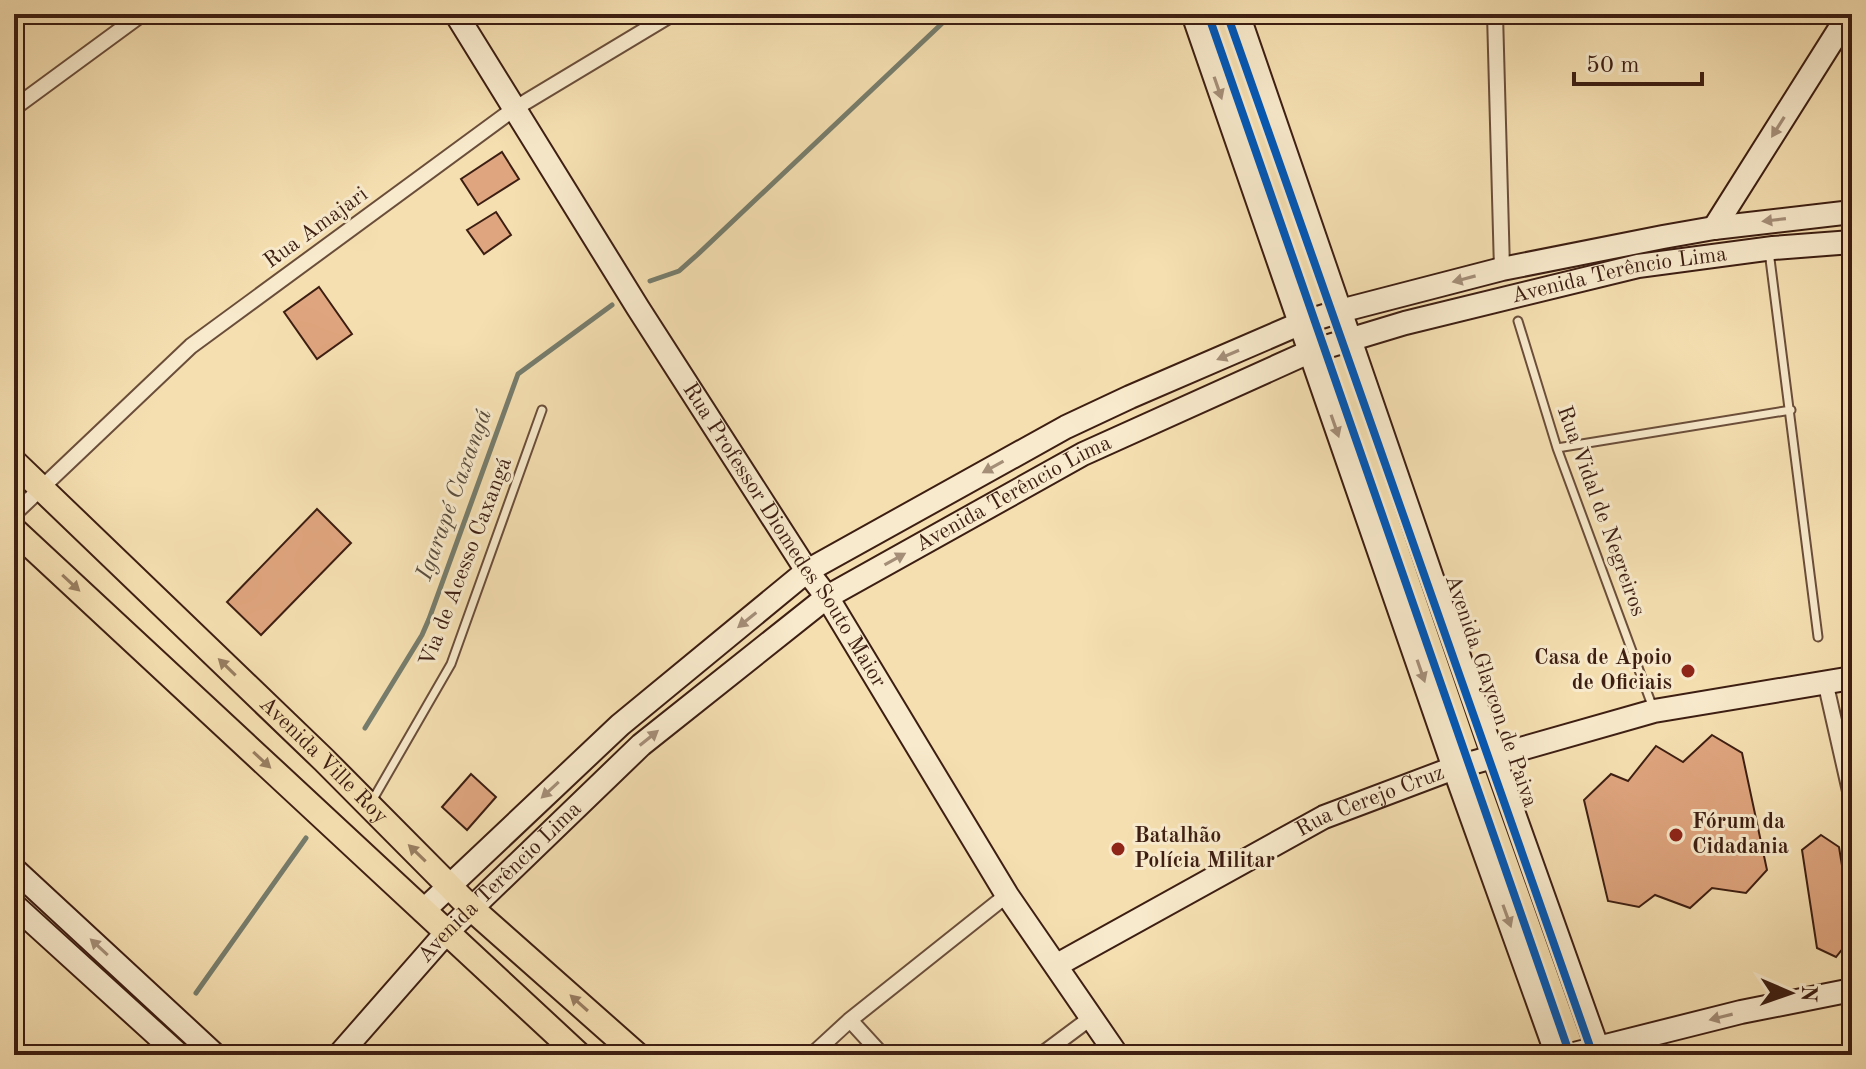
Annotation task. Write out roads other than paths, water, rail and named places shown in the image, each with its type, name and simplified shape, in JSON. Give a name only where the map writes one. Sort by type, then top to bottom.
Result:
[{"type":"main road","name":"Rua Professor Diomedes Souto Maior","points":[[456,14],[638,308],[807,571],[827,597],[1007,895],[1117,1055]]},
{"type":"main road","points":[[1193,14],[1454,768],[1557,1055]]},
{"type":"main road","name":"Avenida Glaycon de Paiva","points":[[1238,14],[1493,755],[1599,1051]]},
{"type":"main road","points":[[1714,228],[1849,14]]},
{"type":"main road","name":"Avenida Terêncio Lima","points":[[423,911],[620,725],[807,571],[1066,427],[1299,324],[1340,311],[1502,269],[1633,243],[1714,228],[1852,212]]},
{"type":"main road","name":"Avenida Terêncio Lima","points":[[339,1055],[446,933],[641,745],[827,597],[1083,454],[1309,352],[1351,339],[1638,266],[1758,250],[1852,242]]},
{"type":"main road","points":[[1633,243],[1638,266]]},
{"type":"main road","points":[[1130,397],[1142,426]]},
{"type":"main road","name":"Avenida Ville Roy","points":[[14,462],[324,760],[471,908],[637,1055]]},
{"type":"main road","name":"Avenida Ville Roy","points":[[14,530],[579,1055]]},
{"type":"main road","name":"Rua Cerejo Cruz","points":[[1057,965],[1324,817],[1454,768],[1654,711],[1852,678]]},
{"type":"main road","points":[[14,869],[207,1047]]},
{"type":"main road","points":[[14,905],[179,1055]]},
{"type":"main road","points":[[1570,1055],[1599,1051],[1741,1012],[1852,990]]},
{"type":"street","points":[[14,108],[142,14]]},
{"type":"street","name":"Rua Amajari","points":[[14,514],[191,346],[514,109],[672,14]]},
{"type":"street","points":[[1495,14],[1502,269]]},
{"type":"street","points":[[1825,681],[1852,800]]},
{"type":"street","points":[[812,1055],[850,1020],[1007,895]]},
{"type":"street","points":[[1041,1055],[1092,1017]]},
{"type":"street","points":[[850,1020],[882,1055]]},
{"type":"lane","points":[[1770,259],[1818,637]]},
{"type":"lane","name":"Rua Vidal de Negreiros","points":[[1518,321],[1557,448],[1654,711]]},
{"type":"lane","name":"Via de Acesso Caxangá","points":[[365,803],[451,664],[542,410]]},
{"type":"lane","points":[[1557,448],[1791,410]]},
{"type":"waterway","name":"Igarapé Caxangá","points":[[650,281],[679,271],[952,14]]},
{"type":"waterway","name":"Igarapé Caxangá","points":[[365,728],[429,619],[518,374],[612,305]]},
{"type":"waterway","name":"Igarapé Caxangá","points":[[196,993],[306,838]]},
{"type":"place","name":"Casa de Apoio de Oficiais","points":[[1688,671]]},
{"type":"place","name":"Fórum da Cidadania","points":[[1676,835]]},
{"type":"place","name":"Batalhão Polícia Militar","points":[[1118,849]]}]
